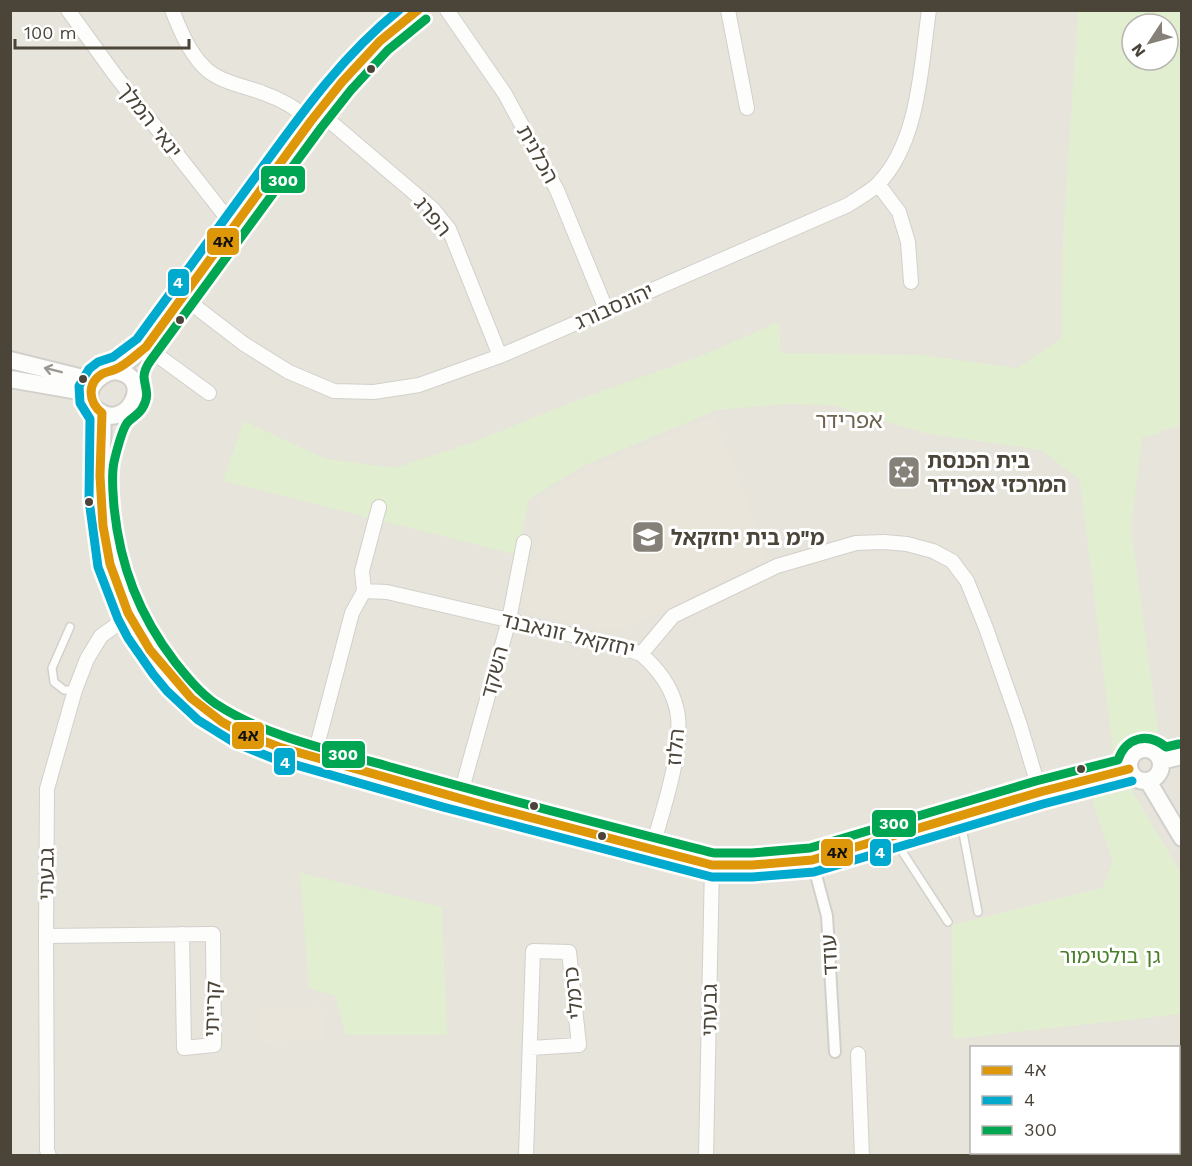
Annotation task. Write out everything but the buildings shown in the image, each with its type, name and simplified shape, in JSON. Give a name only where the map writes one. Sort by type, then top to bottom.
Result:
[{"type":"street","name":"ינאי המלך","points":[[68,10],[115,75],[234,227]]},
{"type":"street","name":"הפרג","points":[[172,10],[189,48],[206,69],[236,85],[265,93],[301,112],[315,116],[433,209],[449,229],[500,356]]},
{"type":"street","points":[[114,371],[143,349],[315,116],[380,41],[418,10]]},
{"type":"street","name":"הכלנית","points":[[447,10],[505,94],[557,190],[606,309]]},
{"type":"street","points":[[728,10],[747,108]]},
{"type":"street","name":"יהונסבורג","points":[[183,297],[244,344],[280,366],[334,391],[374,392],[418,384],[500,356],[848,205],[878,184],[900,154],[915,107],[929,10]]},
{"type":"street","points":[[878,184],[899,212],[908,242],[911,282]]},
{"type":"street","points":[[132,379],[143,349]]},
{"type":"street","points":[[143,349],[209,393]]},
{"type":"street","points":[[10,360],[93,387]]},
{"type":"street","points":[[125,372],[132,379],[135,386],[134,399],[126,411],[110,414],[92,405],[93,387],[102,373],[125,372]]},
{"type":"street","points":[[10,380],[93,387]]},
{"type":"street","points":[[110,414],[101,465],[103,520],[112,574],[129,616],[155,657],[180,687],[207,712],[240,732],[292,751],[459,800],[712,865],[752,865],[812,860],[1040,792],[1129,769]]},
{"type":"street","points":[[314,757],[352,614],[364,591],[362,571],[379,507]]},
{"type":"street","name":"השקד","points":[[459,800],[508,620],[524,542]]},
{"type":"street","name":"יחזקאל זונאבנד","points":[[364,591],[387,592],[611,644],[641,654],[673,616],[777,566],[856,543],[906,544],[933,551],[952,561],[967,581],[1020,725],[1040,792]]},
{"type":"street","name":"גבעתי","points":[[49,1155],[47,1150],[47,789],[75,690],[87,659],[101,636],[129,616]]},
{"type":"street","name":"הלוז","points":[[641,654],[657,668],[669,688],[676,705],[678,724],[674,772],[651,849]]},
{"type":"street","points":[[1141,749],[1155,753],[1161,762],[1159,774],[1149,781],[1138,780],[1129,769],[1132,754],[1141,749]]},
{"type":"street","points":[[1161,762],[1182,756]]},
{"type":"street","points":[[1149,781],[1182,838]]},
{"type":"street","name":"עודד","points":[[812,860],[827,916],[835,1052]]},
{"type":"street","name":"גבעתי","points":[[706,1155],[712,865]]},
{"type":"street","name":"קרייתי","points":[[46,936],[182,934],[213,934],[214,1045],[184,1047],[182,934]]},
{"type":"street","name":"כרמלי","points":[[526,1155],[533,951],[569,952],[579,1045],[530,1048]]},
{"type":"street","points":[[858,1054],[862,1155]]},
{"type":"lane","points":[[70,627],[52,668],[54,681],[64,690],[75,690]]},
{"type":"lane","points":[[960,816],[978,912]]},
{"type":"lane","points":[[893,837],[948,922]]},
{"type":"shaded area","points":[[11,11],[1181,11],[1181,1155],[11,1155]]},
{"type":"shaded area","name":"מ\"מ בית יחזקאל","points":[[714,417],[747,498],[764,560],[643,622],[622,628],[602,629],[557,620],[520,607],[536,552],[542,498],[563,483],[598,465]]},
{"type":"shaded area","points":[[322,1006],[323,1040],[261,1043],[260,1008]]},
{"type":"green space","points":[[1078,11],[1181,11],[1181,425],[1142,438],[1131,528],[1159,738],[1113,751],[1080,480],[1041,450],[924,433],[831,405],[783,404],[717,410],[585,465],[529,499],[517,555],[223,481],[244,421],[326,459],[395,468],[471,443],[580,399],[698,357],[779,322],[781,353],[922,355],[1017,368],[1062,338],[1063,237]]},
{"type":"green space","name":"גן בולטימור","points":[[1125,779],[1181,873],[1181,1014],[953,1039],[952,925],[1102,888],[1113,862],[1089,790]]},
{"type":"green space","points":[[300,873],[442,907],[447,1035],[346,1035],[335,996],[309,988]]},
{"type":"transit line","name":"4","points":[[399,10],[378,28],[323,86],[137,339],[113,357],[98,362],[89,369],[79,386],[80,403],[90,419],[89,500],[98,567],[118,619],[128,638],[167,691],[198,720],[235,743],[275,759],[443,807],[712,877],[753,877],[814,872],[1043,804],[1132,781]]},
{"type":"transit line","name":"4א","points":[[418,10],[380,41],[342,82],[146,347],[123,365],[102,374],[93,383],[92,399],[102,413],[100,476],[103,526],[110,564],[128,613],[150,650],[191,698],[222,722],[240,732],[279,747],[490,807],[712,865],[752,865],[812,860],[1040,792],[1129,769]]},
{"type":"transit line","name":"300","points":[[426,19],[388,50],[351,90],[151,360],[144,375],[147,395],[145,402],[140,412],[127,423],[121,436],[114,462],[112,484],[117,529],[126,570],[151,626],[175,662],[199,690],[216,704],[256,725],[321,748],[714,853],[752,853],[810,848],[1036,781],[1118,760],[1126,746],[1138,739],[1152,739],[1166,747],[1179,744]]},
{"type":"place","name":"בית הכנסת המרכזי אפרידר","points":[[904,472]]},
{"type":"place","name":"מ\"מ בית יחזקאל","points":[[648,537]]},
{"type":"district","name":"אפרידר","points":[[849,420]]}]
